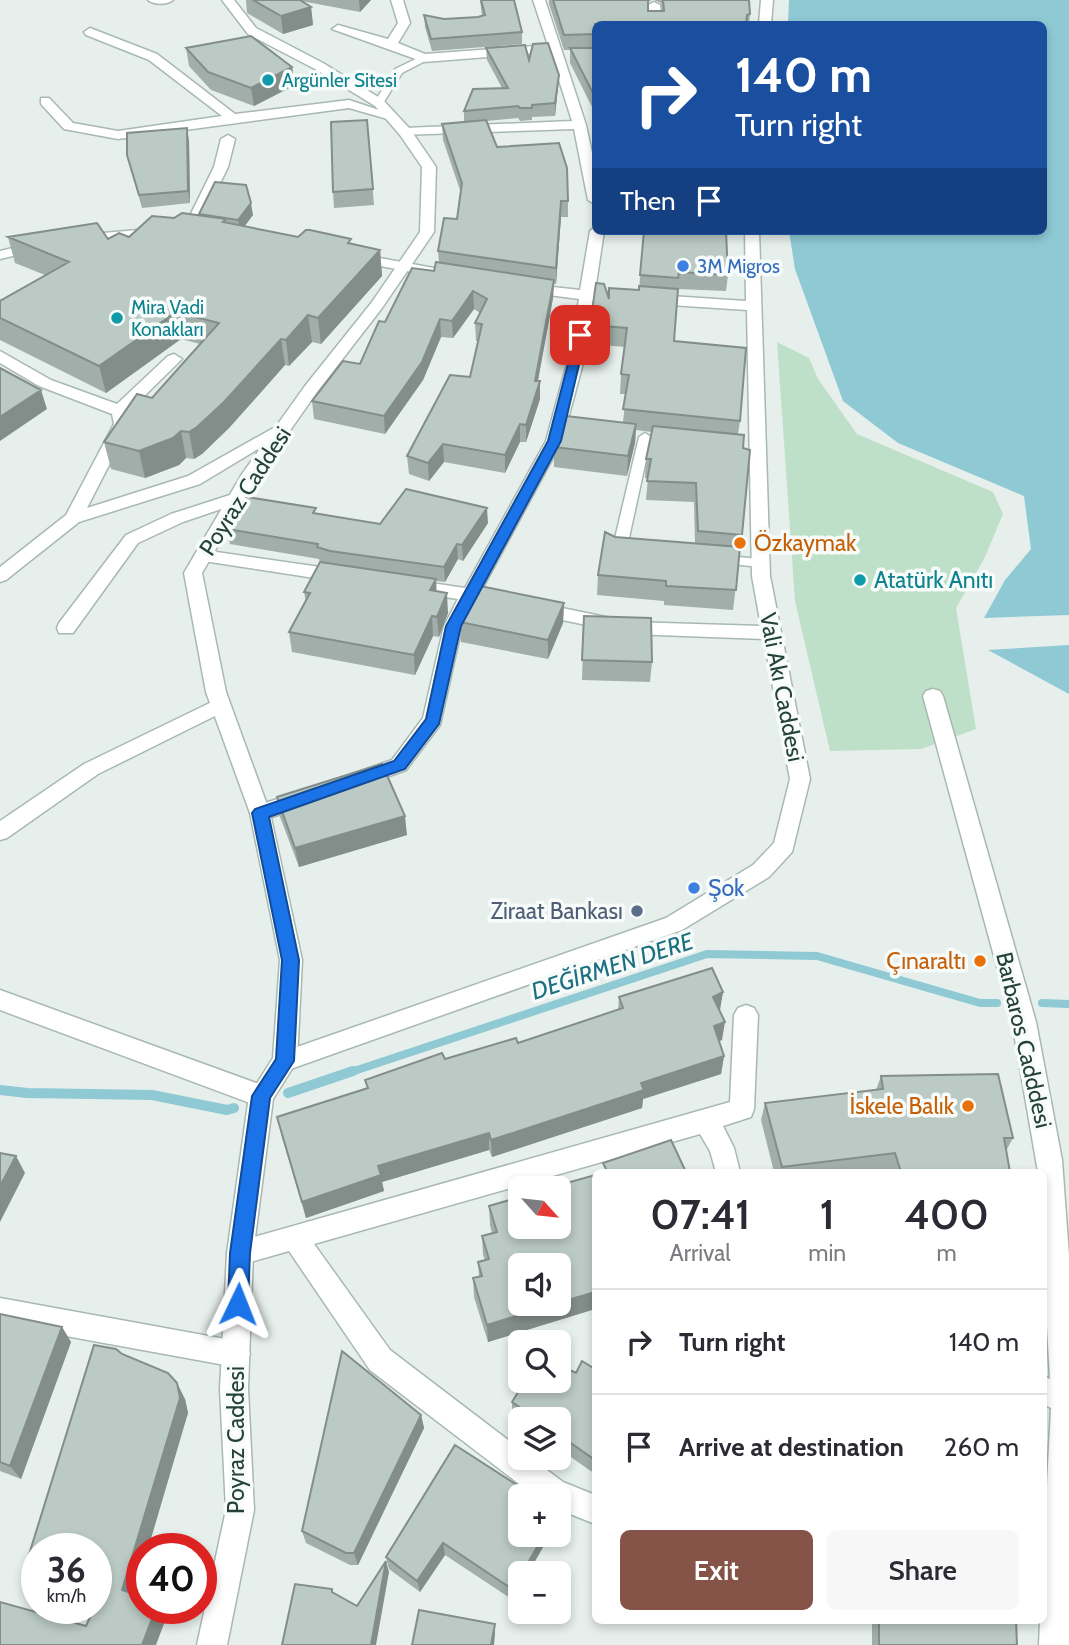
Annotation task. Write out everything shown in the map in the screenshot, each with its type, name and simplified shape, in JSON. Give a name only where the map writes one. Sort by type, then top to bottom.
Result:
[{"type":"street","points":[[154,0],[167,0]]},
{"type":"street","name":"Poyraz Caddesi","points":[[212,1645],[240,1510],[234,1390],[240,1253],[261,1096],[285,1061],[291,960],[260,813],[220,705],[193,573],[236,498],[283,429],[427,232],[429,167],[392,117],[318,66],[252,31],[228,0]]},
{"type":"street","points":[[391,44],[404,23],[397,0]]},
{"type":"street","points":[[539,0],[560,54],[579,119],[592,185]]},
{"type":"street","points":[[765,21],[767,0]]},
{"type":"street","points":[[654,5],[655,21]]},
{"type":"street","points":[[338,29],[358,37],[391,44],[424,58],[560,54]]},
{"type":"street","points":[[90,32],[153,57],[232,118]]},
{"type":"street","points":[[45,101],[69,126],[118,135],[349,104],[392,117],[579,119],[592,117]]},
{"type":"street","points":[[0,255],[62,241],[134,233],[196,233],[221,167],[228,139],[252,115]]},
{"type":"street","points":[[203,122],[228,139]]},
{"type":"street","points":[[260,813],[399,765],[433,720],[453,626],[554,441],[564,429],[596,235]]},
{"type":"street","name":"Vali Akı Caddesi","points":[[285,1061],[674,924],[761,871],[784,846],[800,779],[760,563],[751,448],[754,306],[752,235]]},
{"type":"street","points":[[338,254],[453,276]]},
{"type":"street","points":[[514,286],[587,295],[754,306]]},
{"type":"street","points":[[0,356],[45,383],[120,411]]},
{"type":"street","points":[[120,411],[174,359]]},
{"type":"street","points":[[73,518],[122,424],[120,411]]},
{"type":"street","points":[[0,576],[73,518],[194,480],[283,429]]},
{"type":"street","points":[[66,628],[132,539],[177,518],[236,498]]},
{"type":"street","points":[[202,556],[363,579]]},
{"type":"street","points":[[390,583],[497,600]]},
{"type":"street","points":[[523,606],[630,628],[772,633]]},
{"type":"street","name":"Barbaros Cadddesi","points":[[933,696],[1029,1047],[1050,1160],[1054,1395],[1050,1600],[1054,1645]]},
{"type":"street","points":[[0,832],[91,769],[220,705]]},
{"type":"street","points":[[0,1000],[261,1096]]},
{"type":"street","points":[[240,1253],[741,1109],[746,1015]]},
{"type":"street","points":[[706,1121],[722,1148],[727,1169]]},
{"type":"street","points":[[294,1237],[380,1360],[553,1492],[592,1509]]},
{"type":"street","points":[[0,1311],[236,1354]]},
{"type":"lane","points":[[392,117],[398,71],[424,58]]},
{"type":"lane","points":[[645,438],[619,551],[645,553]]},
{"type":"lane","points":[[709,558],[760,563]]},
{"type":"green space","points":[[777,342],[809,358],[818,379],[857,434],[993,492],[1003,514],[985,557],[956,608],[976,729],[921,749],[830,751],[795,601]]},
{"type":"water","points":[[789,0],[1069,0],[1069,615],[984,618],[1005,580],[1031,549],[1024,496],[898,443],[843,401],[795,269],[790,235],[1047,235],[1047,21],[788,21]]},
{"type":"water","points":[[1069,645],[1069,694],[988,650]]},
{"type":"building","points":[[253,0],[300,0],[311,7],[281,16]]},
{"type":"building","points":[[481,0],[514,0],[522,32],[431,39],[424,15],[444,19],[478,17],[485,15]]},
{"type":"building","points":[[553,0],[648,0],[648,11],[664,11],[663,0],[749,0],[750,14],[747,15],[746,21],[592,21],[592,34],[564,35]]},
{"type":"building","points":[[251,36],[292,67],[251,88],[208,72],[186,48]]},
{"type":"building","points":[[548,43],[559,75],[555,103],[532,105],[532,108],[518,106],[464,111],[473,89],[508,88],[486,48],[525,45],[529,60],[533,44]]},
{"type":"building","points":[[570,48],[592,48],[592,91]]},
{"type":"building","points":[[367,120],[373,189],[333,192],[331,122]]},
{"type":"building","points":[[486,120],[497,147],[559,143],[567,168],[568,201],[561,201],[556,268],[438,251],[444,218],[457,219],[462,183],[442,124]]},
{"type":"building","points":[[187,128],[188,191],[139,195],[127,155],[127,133]]},
{"type":"building","points":[[215,182],[246,185],[251,203],[238,220],[199,214]]},
{"type":"building","points":[[182,213],[226,219],[223,222],[298,237],[310,230],[351,239],[348,243],[380,250],[318,318],[308,315],[286,340],[281,339],[224,402],[197,427],[189,432],[181,431],[173,438],[139,451],[104,442],[137,394],[152,398],[219,323],[176,312],[99,366],[0,318],[0,301],[69,262],[8,237],[97,223],[108,239],[119,233],[129,237],[152,216],[174,218]]},
{"type":"building","name":"3M Migros","points":[[644,235],[726,235],[728,275],[679,272],[678,278],[640,275]]},
{"type":"building","points":[[436,262],[554,280],[535,381],[540,381],[526,425],[520,424],[505,455],[443,444],[428,463],[407,456],[450,375],[470,377],[482,324],[475,323],[487,299],[473,291],[452,321],[440,319],[422,362],[384,416],[312,401],[343,361],[360,364],[379,321],[385,322],[412,268],[434,271]]},
{"type":"building","points":[[596,283],[604,284],[609,299],[609,288],[639,290],[639,286],[678,289],[674,341],[746,348],[740,421],[623,409],[629,375],[621,374],[627,328],[590,325]]},
{"type":"building","points":[[0,368],[41,390],[0,417]]},
{"type":"building","points":[[566,416],[636,424],[628,456],[554,447]]},
{"type":"building","points":[[653,426],[744,435],[743,448],[750,450],[742,535],[698,531],[696,483],[647,481],[651,459],[646,459]]},
{"type":"building","points":[[406,489],[487,508],[462,545],[457,544],[444,567],[330,551],[317,547],[318,544],[227,529],[247,497],[316,508],[313,513],[380,524]]},
{"type":"building","points":[[605,532],[615,537],[740,547],[736,590],[666,586],[666,581],[598,575]]},
{"type":"building","points":[[320,562],[436,579],[430,590],[447,593],[437,617],[432,616],[414,655],[289,632],[310,593],[304,592]]},
{"type":"building","points":[[480,586],[564,603],[548,640],[460,622],[469,597],[474,598]]},
{"type":"building","points":[[584,616],[651,618],[652,662],[582,660]]},
{"type":"building","points":[[382,764],[405,816],[295,848],[277,797]]},
{"type":"building","points":[[712,968],[723,992],[713,997],[725,1022],[714,1026],[724,1056],[641,1083],[644,1090],[491,1140],[489,1133],[378,1166],[381,1175],[302,1202],[277,1117],[368,1088],[365,1080],[442,1053],[445,1059],[516,1038],[518,1043],[623,1008],[619,997]]},
{"type":"building","points":[[998,1074],[1013,1138],[1004,1138],[1009,1169],[900,1169],[895,1153],[782,1167],[765,1103],[883,1089],[881,1076]]},
{"type":"building","points":[[671,1140],[685,1169],[606,1169],[603,1163]]},
{"type":"building","points":[[0,1153],[16,1156],[0,1186]]},
{"type":"building","points":[[592,1176],[592,1293],[571,1299],[571,1253],[508,1253],[508,1316],[516,1316],[487,1325],[473,1278],[482,1276],[478,1262],[489,1259],[482,1236],[497,1232],[489,1206],[508,1200],[508,1239],[571,1239],[571,1182]]},
{"type":"building","points":[[0,1314],[62,1327],[10,1466],[0,1462]]},
{"type":"building","points":[[94,1345],[116,1349],[168,1373],[177,1383],[180,1398],[139,1533],[126,1533],[126,1577],[122,1590],[126,1591],[126,1624],[150,1624],[142,1645],[0,1645],[0,1602],[21,1608],[21,1624],[112,1624],[112,1533],[36,1533]]},
{"type":"building","points":[[342,1351],[421,1415],[354,1553],[346,1553],[302,1531]]},
{"type":"building","points":[[582,1361],[592,1367],[592,1458],[571,1443],[571,1407],[519,1407],[512,1402],[518,1393],[571,1393],[571,1370],[576,1373]]},
{"type":"building","points":[[455,1445],[515,1484],[508,1484],[508,1547],[537,1547],[529,1561],[508,1561],[508,1586],[443,1543],[417,1581],[386,1557]]},
{"type":"building","points":[[386,1561],[371,1645],[282,1645],[295,1584],[332,1589],[332,1592],[357,1606]]},
{"type":"building","points":[[419,1610],[495,1624],[491,1645],[412,1645]]},
{"type":"building","points":[[879,1624],[1016,1624],[1017,1645],[879,1645]]},
{"type":"waterway","name":"DEĞİRMEN DERE","points":[[348,1073],[707,954],[817,956],[980,1003],[997,1003]]},
{"type":"waterway","points":[[1042,1003],[1069,1004]]},
{"type":"waterway","name":"DEĞİRMEN DERE","points":[[288,1093],[353,1071]]},
{"type":"waterway","name":"DEĞİRMEN DERE","points":[[0,1090],[27,1093],[152,1095],[227,1110],[234,1108]]},
{"type":"place","name":"Argünler Sitesi","points":[[268,80]]},
{"type":"place","name":"3M Migros","points":[[683,266]]},
{"type":"place","name":"Mira Vadi Konakları","points":[[117,318]]},
{"type":"place","name":"Özkaymak","points":[[740,543]]},
{"type":"place","name":"Atatürk Anıtı","points":[[860,580]]},
{"type":"place","name":"Şok","points":[[694,888]]},
{"type":"place","name":"Ziraat Bankası","points":[[637,911]]},
{"type":"place","name":"Çınaraltı","points":[[980,961]]},
{"type":"place","name":"İskele Balık","points":[[968,1106]]},
{"type":"route","points":[[238,1304],[240,1253],[261,1096],[285,1061],[291,960],[260,813],[399,765],[433,720],[453,626],[554,441],[580,335]]}]
